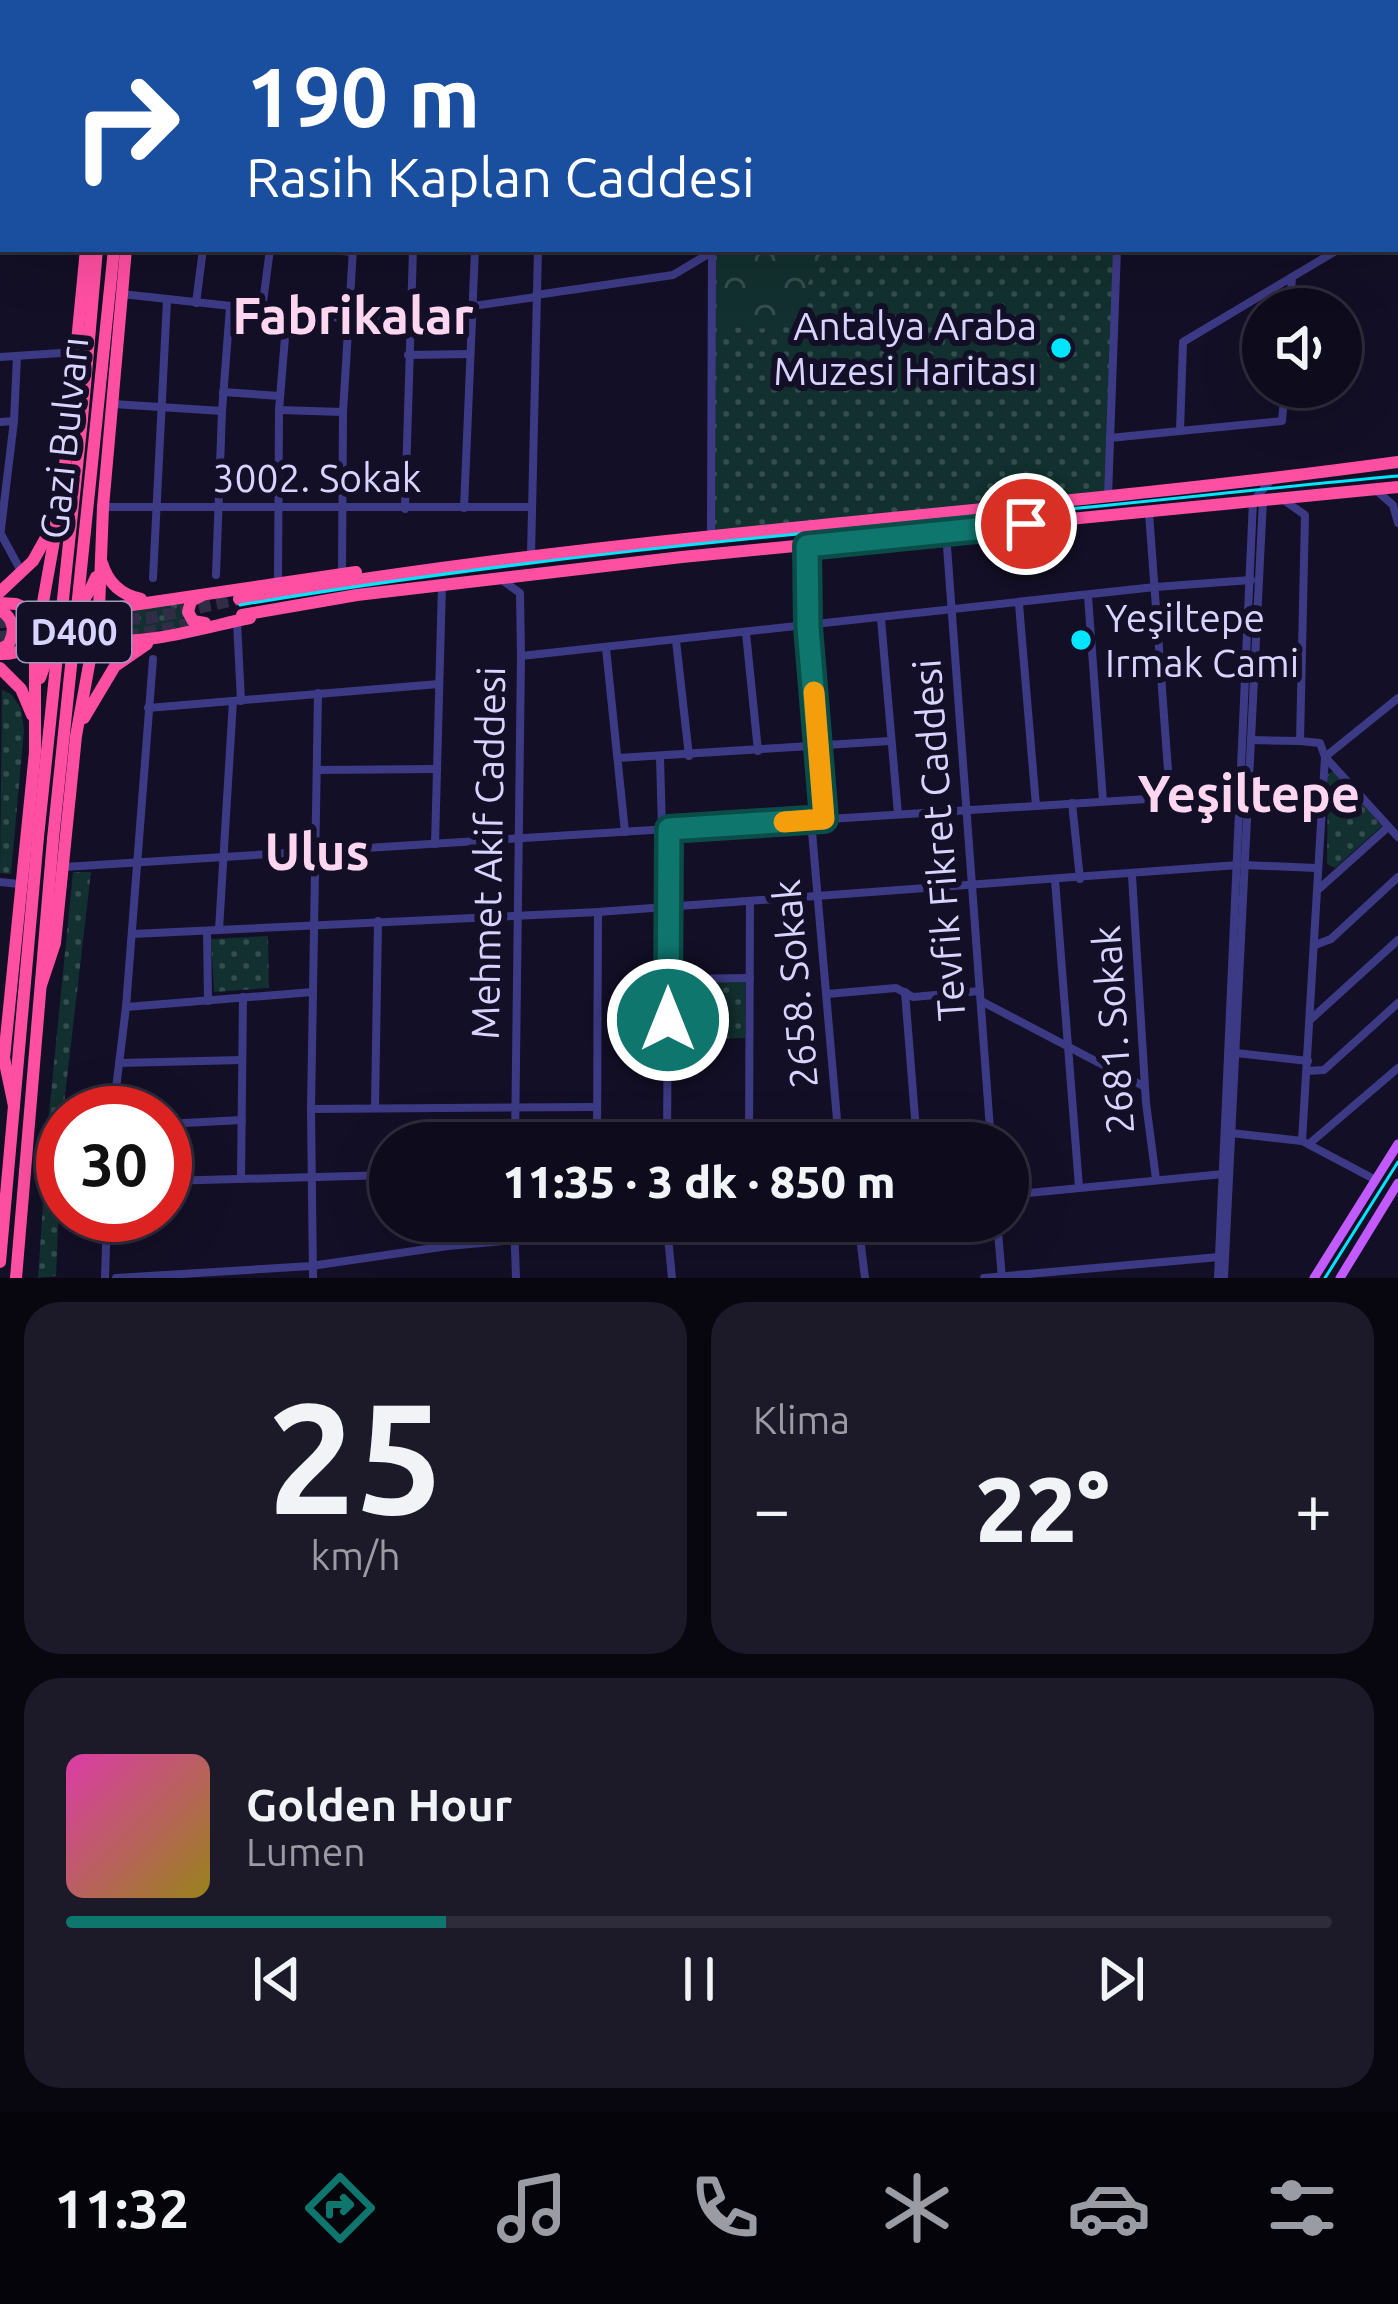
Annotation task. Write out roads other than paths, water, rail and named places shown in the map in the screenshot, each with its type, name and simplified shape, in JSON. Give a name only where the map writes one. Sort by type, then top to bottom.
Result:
[{"type":"highway","points":[[14,1106],[4,1058],[36,725],[35,647],[62,496],[86,252]]},
{"type":"highway","name":"Gazi Bulvarı","points":[[89,422],[97,252]]},
{"type":"highway","name":"Gazi Bulvarı","points":[[0,1262],[89,422],[114,252]]},
{"type":"highway","points":[[40,985],[55,944],[76,736],[95,638],[126,252]]},
{"type":"highway","points":[[239,599],[531,555],[1398,462]]},
{"type":"highway","points":[[48,571],[56,598],[75,620],[95,638],[122,644],[239,618],[495,578],[1398,487]]},
{"type":"highway","points":[[0,592],[45,543],[62,496]]},
{"type":"highway","points":[[929,515],[946,533]]},
{"type":"highway","points":[[100,563],[122,592],[154,601]]},
{"type":"highway","points":[[36,697],[44,663],[75,620],[100,563]]},
{"type":"highway","points":[[75,620],[98,610],[213,591],[342,573],[409,570]]},
{"type":"highway","points":[[213,591],[191,601],[189,617],[200,623],[221,623]]},
{"type":"highway","points":[[0,606],[39,612],[84,667],[86,684]]},
{"type":"highway","points":[[0,606],[13,631],[0,651]]},
{"type":"highway","points":[[76,736],[115,666],[164,634]]},
{"type":"highway","points":[[0,651],[35,647],[60,635]]},
{"type":"highway","points":[[0,668],[21,689],[36,725]]},
{"type":"highway","name":"Gazi Bulvarı","points":[[17,1276],[40,985],[45,838]]},
{"type":"main road","points":[[1314,1278],[1398,1144]]},
{"type":"main road","points":[[1340,1278],[1398,1183]]},
{"type":"street","points":[[196,303],[203,252]]},
{"type":"street","points":[[262,310],[270,252]]},
{"type":"street","points":[[342,573],[343,412],[353,252]]},
{"type":"street","points":[[405,508],[413,252]]},
{"type":"street","points":[[464,508],[475,252]]},
{"type":"street","points":[[531,555],[538,252]]},
{"type":"street","points":[[122,294],[349,319],[409,315],[673,275],[709,252]]},
{"type":"street","points":[[711,536],[712,252]]},
{"type":"street","points":[[1108,496],[1117,252]]},
{"type":"street","points":[[1180,430],[1183,342],[1334,252]]},
{"type":"street","points":[[1291,288],[1292,275]]},
{"type":"street","points":[[153,578],[167,300]]},
{"type":"street","points":[[216,575],[230,307]]},
{"type":"street","points":[[278,582],[279,410],[287,313]]},
{"type":"street","points":[[0,357],[76,352]]},
{"type":"street","points":[[408,355],[469,354]]},
{"type":"street","points":[[0,580],[21,571],[1,536],[16,356]]},
{"type":"street","points":[[223,392],[280,396]]},
{"type":"street","points":[[113,404],[222,411]]},
{"type":"street","points":[[1110,438],[1282,421],[1283,408]]},
{"type":"street","points":[[279,410],[343,412]]},
{"type":"street","points":[[0,422],[14,421]]},
{"type":"street","points":[[1221,1278],[1236,1053],[1251,580],[1258,500],[1262,486],[1273,478]]},
{"type":"street","points":[[1372,488],[1393,505],[1398,523]]},
{"type":"street","points":[[1281,498],[1305,514],[1300,741]]},
{"type":"street","points":[[1221,1278],[1223,1174],[1251,740],[1258,500]]},
{"type":"street","name":"3002. Sokak","points":[[103,507],[531,507]]},
{"type":"street","points":[[1149,511],[1170,797]]},
{"type":"street","name":"Tevfik Fikret Caddesi","points":[[946,533],[990,1122]]},
{"type":"street","points":[[807,546],[808,627],[824,819]]},
{"type":"street","name":"Mehmet Akif Caddesi","points":[[495,578],[520,593],[515,1122]]},
{"type":"street","points":[[521,656],[1251,580]]},
{"type":"street","points":[[435,844],[442,585]]},
{"type":"street","points":[[1088,596],[1103,801]]},
{"type":"street","points":[[1019,604],[1036,806]]},
{"type":"street","points":[[219,930],[239,618]]},
{"type":"street","points":[[881,619],[898,814]]},
{"type":"street","points":[[746,633],[758,751]]},
{"type":"street","points":[[676,641],[689,756]]},
{"type":"street","points":[[606,648],[626,832]]},
{"type":"street","points":[[116,1086],[153,659]]},
{"type":"street","points":[[148,708],[439,685]]},
{"type":"street","points":[[313,1278],[310,1178],[318,693]]},
{"type":"street","points":[[1306,1143],[1325,757],[1398,698]]},
{"type":"street","points":[[1251,740],[1319,743],[1325,757],[1398,837]]},
{"type":"street","points":[[618,758],[890,741]]},
{"type":"street","points":[[660,757],[668,906],[667,1122]]},
{"type":"street","points":[[317,770],[437,769]]},
{"type":"street","points":[[63,867],[1242,793]]},
{"type":"street","points":[[1072,803],[1080,879]]},
{"type":"street","name":"2658. Sokak","points":[[811,820],[837,1122]]},
{"type":"street","points":[[1320,888],[1388,827]]},
{"type":"street","points":[[132,934],[598,912],[1241,865],[1317,868]]},
{"type":"street","name":"2681. Sokak","points":[[1132,876],[1145,1088],[1156,1179]]},
{"type":"street","points":[[1315,945],[1331,939],[1398,878]]},
{"type":"street","points":[[1055,880],[1079,1187]]},
{"type":"street","points":[[0,882],[20,884]]},
{"type":"street","points":[[747,1122],[750,901]]},
{"type":"street","points":[[596,1122],[598,912]]},
{"type":"street","points":[[375,1108],[378,920]]},
{"type":"street","points":[[207,931],[208,1002]]},
{"type":"street","points":[[1310,1021],[1398,940]]},
{"type":"street","points":[[668,979],[750,978]]},
{"type":"street","points":[[827,994],[905,991],[913,997],[981,996],[1145,1088]]},
{"type":"street","points":[[905,991],[915,1122]]},
{"type":"street","points":[[126,1007],[313,992]]},
{"type":"street","points":[[241,1179],[243,997]]},
{"type":"street","points":[[1236,1053],[1324,1070],[1398,1003]]},
{"type":"street","points":[[119,1063],[242,1060]]},
{"type":"street","points":[[1306,1143],[1398,1068]]},
{"type":"street","points":[[311,1109],[596,1106]]},
{"type":"street","points":[[192,1123],[242,1120]]},
{"type":"street","points":[[1232,1133],[1306,1143],[1374,1179]]},
{"type":"street","points":[[1029,1193],[1223,1174]]},
{"type":"street","points":[[192,1180],[369,1176]]},
{"type":"street","points":[[104,1278],[106,1242]]},
{"type":"street","points":[[116,1278],[311,1266],[491,1242]]},
{"type":"street","points":[[514,1242],[516,1278]]},
{"type":"street","points":[[669,1242],[672,1278]]},
{"type":"street","points":[[861,1242],[865,1278]]},
{"type":"street","points":[[999,1242],[1002,1277]]},
{"type":"street","points":[[984,1278],[1219,1257]]},
{"type":"tunnel","points":[[92,621],[150,618],[239,599]]},
{"type":"tunnel","points":[[0,622],[66,621]]},
{"type":"tunnel","points":[[127,636],[201,622]]},
{"type":"tunnel","points":[[0,637],[47,634]]},
{"type":"tram line","points":[[240,605],[632,551],[1398,476]]},
{"type":"tram line","points":[[1325,1278],[1398,1162]]},
{"type":"place","name":"Antalya Araba Muzesi Haritası","points":[[1061,348]]},
{"type":"place","name":"Yeşiltepe Irmak Cami","points":[[1081,640]]},
{"type":"district","name":"Fabrikalar","points":[[353,316]]},
{"type":"district","name":"Yeşiltepe","points":[[1249,794]]},
{"type":"district","name":"Ulus","points":[[317,852]]}]
